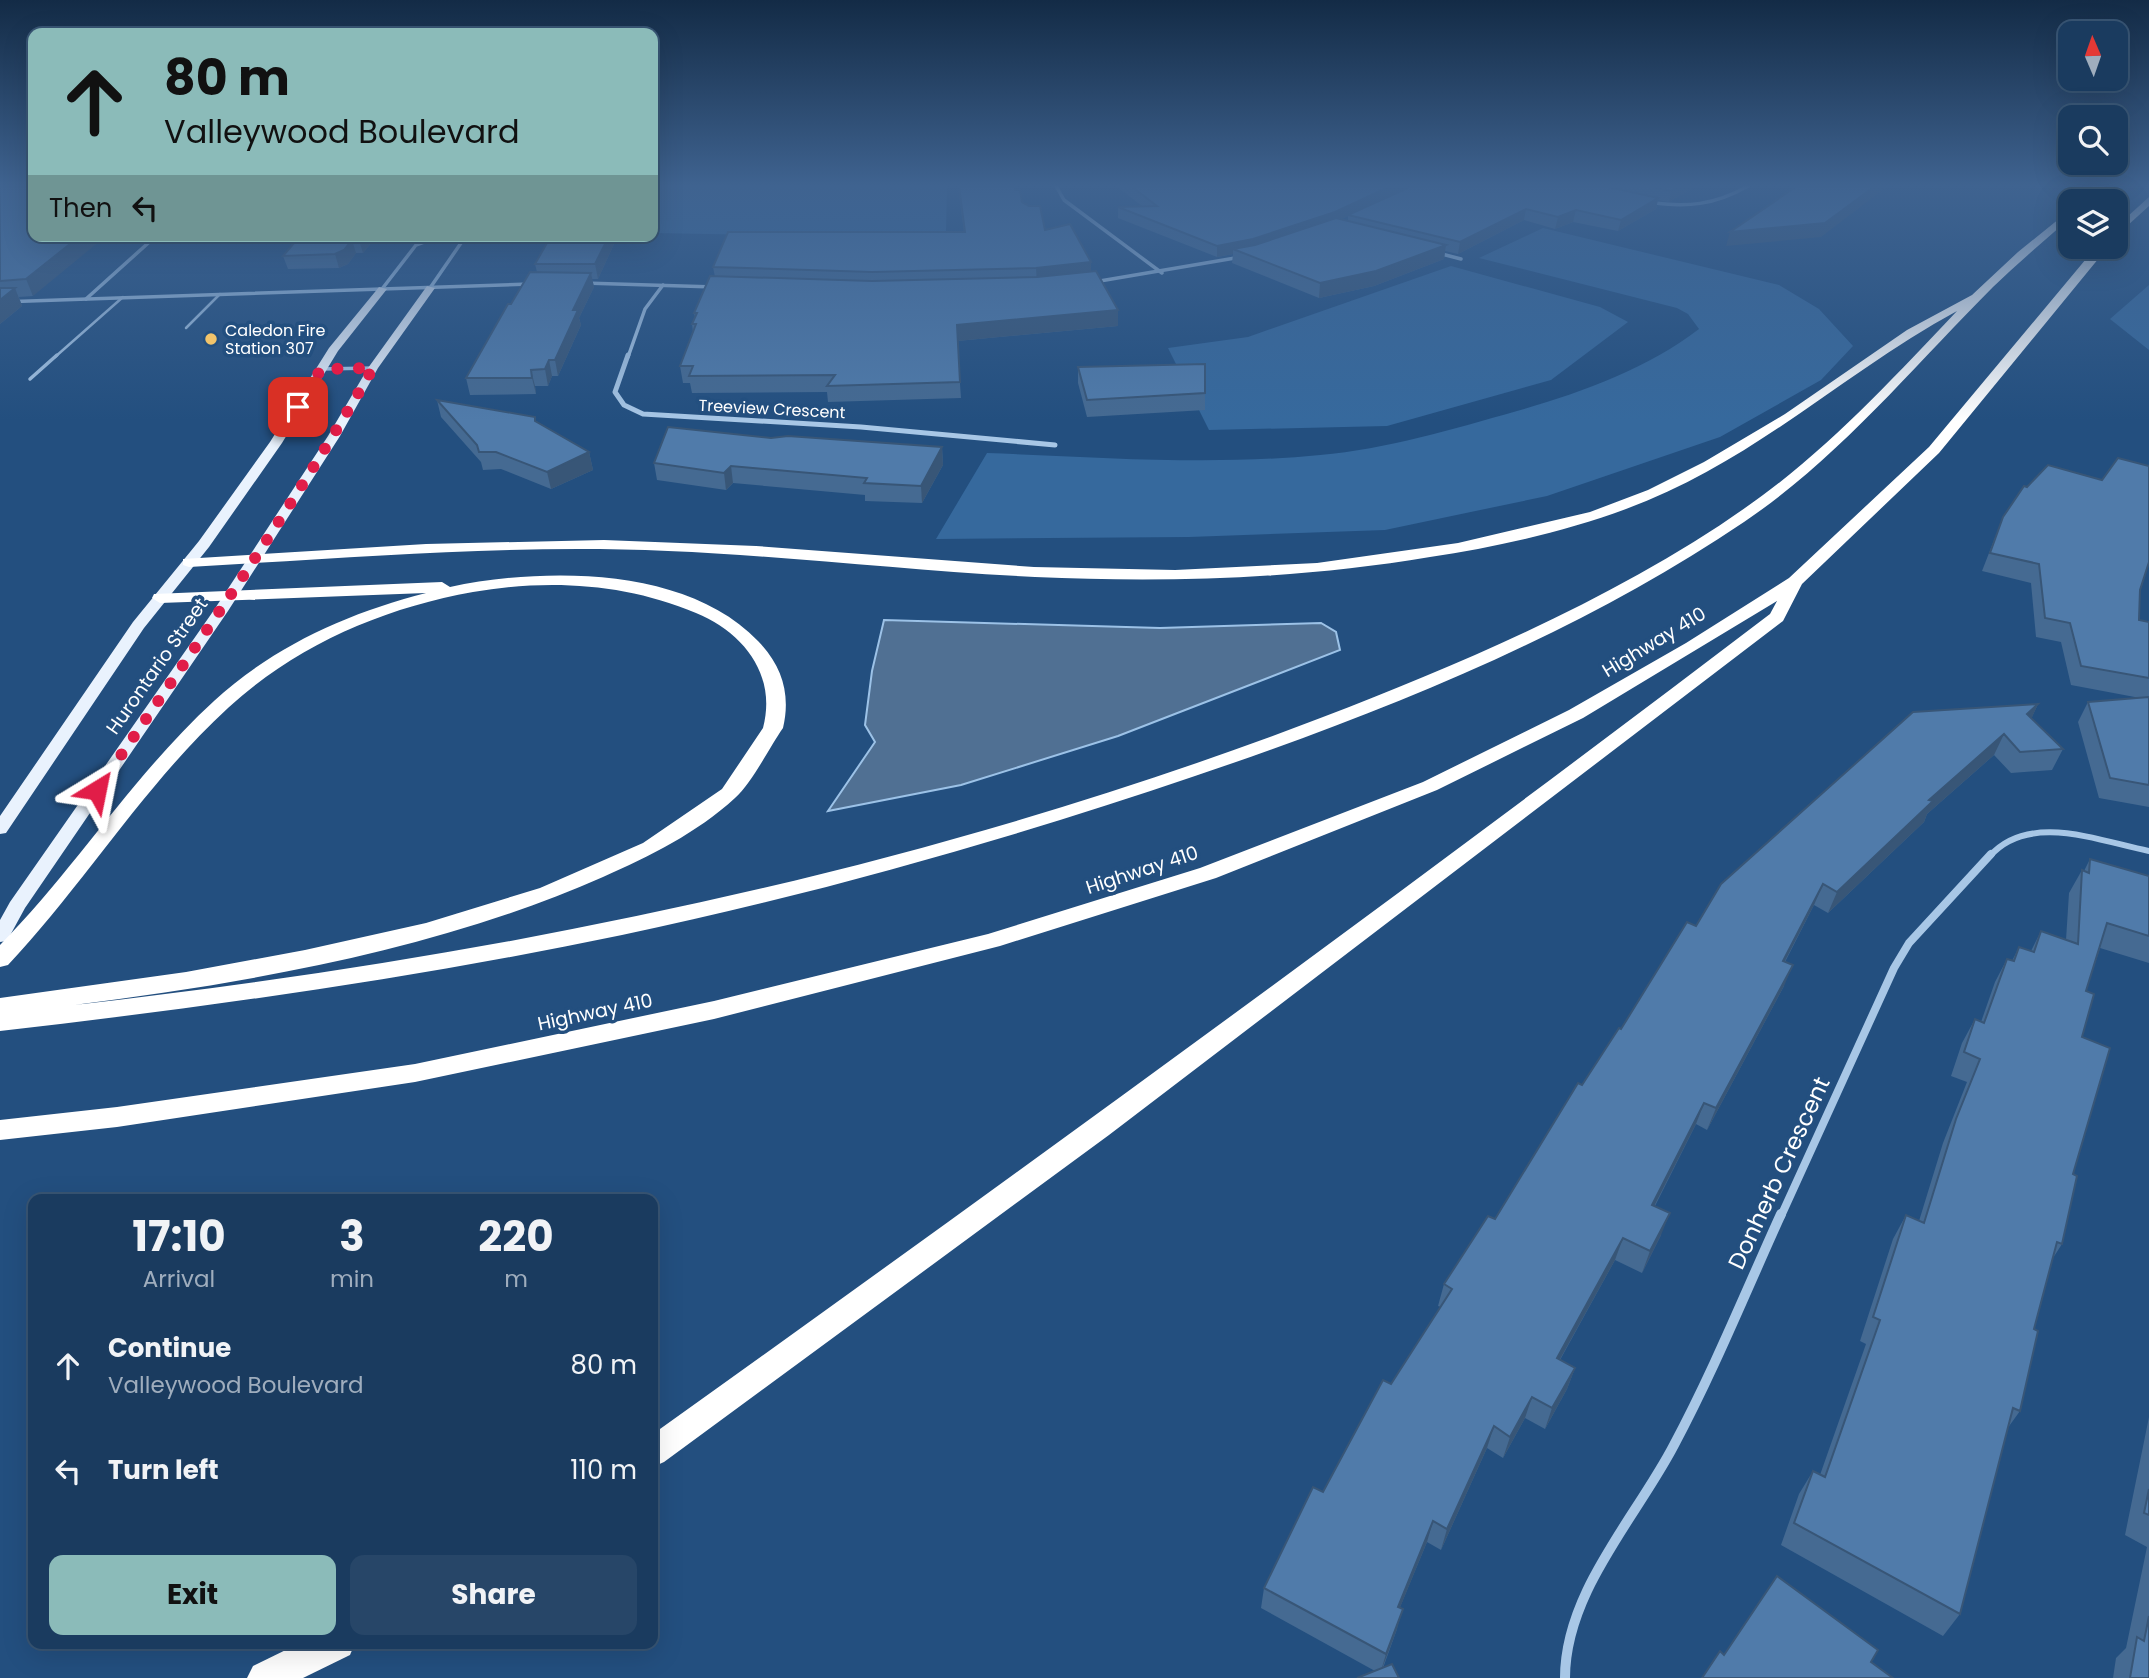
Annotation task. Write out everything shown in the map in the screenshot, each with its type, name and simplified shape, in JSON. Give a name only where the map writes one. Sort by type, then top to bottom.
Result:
[{"type":"highway","points":[[0,1022],[307,985],[760,899],[1091,808],[1316,727],[1487,655],[1622,587],[1738,520],[1844,435],[1955,323],[1977,296],[2013,264]]},
{"type":"highway","name":"Highway 410","points":[[0,1130],[117,1117],[415,1073],[714,1010],[1004,937],[1208,873],[1430,786],[1576,714],[1692,647],[1796,582],[1934,450],[2088,264]]},
{"type":"highway","points":[[189,562],[436,550],[656,546],[766,551],[1038,572],[1168,573],[1272,571],[1416,555],[1516,536],[1598,514],[1666,486],[1720,461],[1810,403],[1936,315],[1977,296]]},
{"type":"highway","points":[[0,1006],[152,988],[472,919],[598,874],[648,850],[720,803],[756,761],[774,727],[777,691],[769,664],[739,628],[715,613],[685,600],[641,589],[566,582],[160,598]]},
{"type":"highway","points":[[658,1448],[1100,1128],[1617,740],[1777,617],[1796,582]]},
{"type":"highway","points":[[0,959],[50,906],[134,796],[222,702],[292,651],[339,628],[391,608],[489,584]]},
{"type":"highway","points":[[265,1678],[325,1649]]},
{"type":"main road","name":"Hurontario Street","points":[[0,936],[17,906],[230,596],[334,436],[373,368],[430,288]]},
{"type":"main road","name":"Hurontario Street","points":[[0,830],[122,648],[276,443],[321,369],[382,289]]},
{"type":"street","points":[[86,299],[125,264]]},
{"type":"street","points":[[382,289],[401,264]]},
{"type":"street","points":[[430,288],[446,264]]},
{"type":"street","points":[[1152,264],[1162,272]]},
{"type":"street","points":[[1084,283],[1203,264]]},
{"type":"street","points":[[572,282],[725,287]]},
{"type":"street","points":[[0,302],[535,284]]},
{"type":"street","name":"Treeview Crescent","points":[[663,285],[645,309],[615,392],[619,402],[630,410],[667,417],[724,416],[977,435],[1055,445]]},
{"type":"street","name":"Donherb Crescent","points":[[1565,1678],[1563,1667],[1586,1599],[1687,1420],[1894,968],[1909,943],[2003,841],[2027,832],[2064,834],[2149,851]]},
{"type":"lane","points":[[186,328],[220,295]]},
{"type":"lane","points":[[30,379],[122,298]]},
{"type":"lane","points":[[321,369],[373,368]]},
{"type":"shaded area","points":[[1504,264],[1693,264],[1779,285],[1819,309],[1853,346],[1821,380],[1720,437],[1547,496],[1385,530],[1189,537],[936,539],[987,453],[1154,460],[1237,460],[1345,452],[1420,438],[1541,404],[1589,388],[1635,368],[1699,329],[1688,314],[1677,308]]},
{"type":"shaded area","points":[[1451,266],[1600,307],[1628,322],[1551,380],[1387,426],[1209,430],[1168,348],[1248,337]]},
{"type":"shaded area","points":[[2149,285],[2149,350],[2110,319]]},
{"type":"shaded area","points":[[884,620],[1160,628],[1321,623],[1336,632],[1340,650],[1118,736],[961,785],[828,811],[875,742],[865,725],[872,671]]},
{"type":"building","points":[[0,264],[44,264],[26,279],[0,281]]},
{"type":"building","points":[[714,264],[1070,264],[1036,268],[872,272],[713,267]]},
{"type":"building","points":[[1272,264],[1394,264],[1376,271],[1320,283]]},
{"type":"building","points":[[1096,271],[1118,310],[957,325],[960,382],[827,386],[835,375],[689,376],[693,366],[680,366],[696,324],[692,324],[697,313],[694,313],[710,276],[872,281],[1037,277]]},
{"type":"building","points":[[530,272],[591,273],[573,310],[578,310],[555,360],[549,360],[545,369],[531,370],[532,378],[466,378],[508,304],[511,304]]},
{"type":"building","points":[[0,288],[15,288],[0,300]]},
{"type":"building","points":[[1205,364],[1205,393],[1087,400],[1078,367]]},
{"type":"building","points":[[437,400],[535,417],[535,421],[589,452],[547,472],[496,452],[479,452],[477,445]]},
{"type":"building","points":[[668,427],[771,438],[788,436],[942,447],[921,486],[864,483],[867,478],[731,466],[724,473],[654,463]]},
{"type":"building","points":[[2118,458],[2149,466],[2149,562],[2140,590],[2139,620],[2149,622],[2149,678],[2081,666],[2070,623],[2045,618],[2039,564],[1990,553],[2003,517],[2024,486],[2027,487],[2048,465],[2102,480]]},
{"type":"building","points":[[2149,697],[2149,785],[2110,778],[2088,702]]},
{"type":"building","points":[[2038,704],[2027,714],[2063,749],[2020,752],[2004,734],[1929,800],[1933,801],[1837,892],[1823,884],[1783,961],[1793,965],[1716,1108],[1704,1103],[1652,1205],[1670,1213],[1650,1251],[1623,1238],[1557,1358],[1575,1368],[1552,1408],[1532,1397],[1510,1437],[1494,1426],[1447,1529],[1433,1521],[1398,1607],[1403,1609],[1386,1654],[1264,1588],[1313,1487],[1323,1492],[1383,1380],[1391,1384],[1452,1289],[1444,1284],[1488,1216],[1495,1219],[1578,1083],[1582,1085],[1619,1028],[1621,1029],[1687,922],[1696,926],[1721,884],[1913,712]]},
{"type":"building","points":[[2090,859],[2149,876],[2149,936],[2107,923],[2086,991],[2094,994],[2082,1037],[2110,1048],[2073,1174],[2077,1176],[2062,1244],[2057,1242],[2034,1329],[2038,1331],[2020,1411],[2013,1408],[1960,1614],[1794,1523],[1813,1471],[1825,1477],[1880,1320],[1873,1317],[1906,1215],[1924,1223],[1956,1119],[1980,1059],[1964,1052],[1975,1019],[1984,1023],[2007,959],[2014,961],[2019,947],[2034,952],[2041,931],[2078,944],[2082,870],[2089,873]]},
{"type":"building","points":[[2149,1489],[2149,1515],[2144,1513]]},
{"type":"building","points":[[1777,1576],[1878,1650],[1871,1662],[1893,1678],[1702,1678],[1720,1651],[1724,1655]]},
{"type":"building","points":[[2149,1616],[2149,1678],[2130,1678],[2137,1637],[2144,1641]]},
{"type":"building","points":[[1392,1664],[1399,1678],[1357,1678]]},
{"type":"place","name":"Caledon Fire Station 307","points":[[211,339]]},
{"type":"route","points":[[97,790],[221,611],[334,436],[373,368],[321,369],[298,407]]}]
